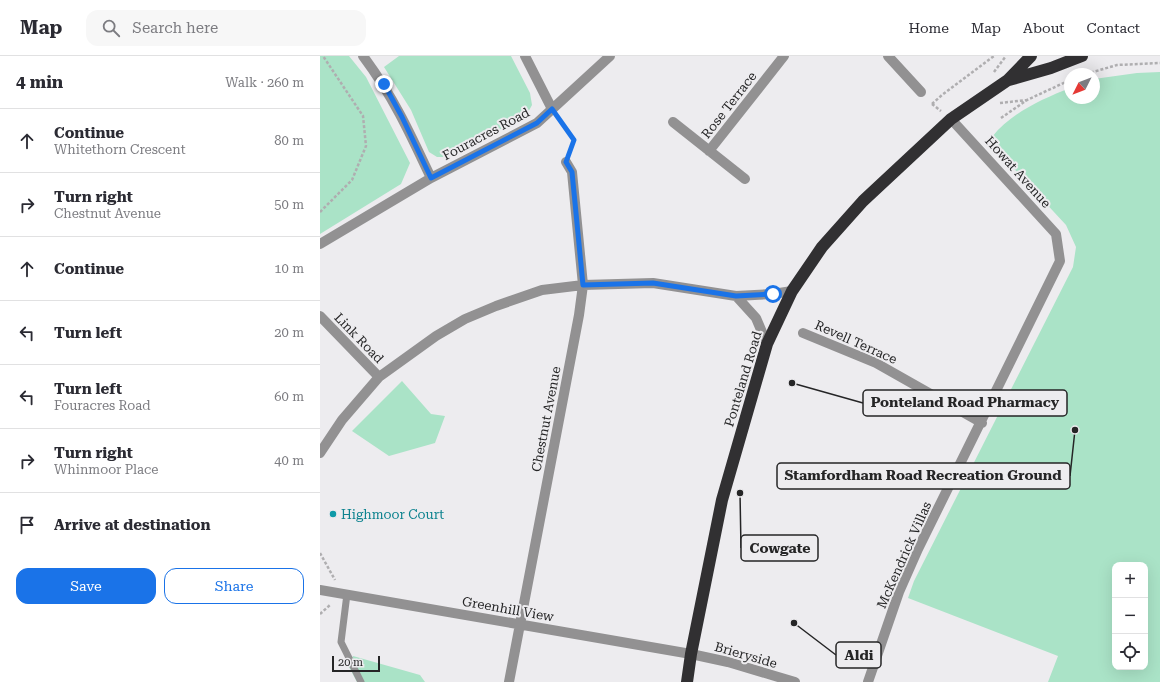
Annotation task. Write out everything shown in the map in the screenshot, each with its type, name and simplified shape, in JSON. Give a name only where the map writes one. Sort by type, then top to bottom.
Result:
[{"type":"highway","name":"Ponteland Road","points":[[687,682],[691,654],[722,500],[767,344],[792,291],[822,247],[863,201],[951,119],[1008,80],[1031,56]]},
{"type":"highway","name":"Ponteland Road","points":[[1008,80],[1052,68],[1082,56]]},
{"type":"street","points":[[363,56],[388,91],[431,178]]},
{"type":"street","points":[[525,56],[552,109]]},
{"type":"street","name":"Fouracres Road","points":[[320,244],[431,178],[537,123],[610,56]]},
{"type":"street","name":"Rose Terrace","points":[[709,151],[784,56]]},
{"type":"street","points":[[888,56],[921,92]]},
{"type":"street","name":"Howat Avenue","points":[[951,119],[1056,234],[1058,246]]},
{"type":"street","name":"Rose Terrace","points":[[673,122],[745,179]]},
{"type":"street","name":"Chestnut Avenue","points":[[509,682],[579,315],[583,285],[572,172],[566,162]]},
{"type":"street","name":"McKendrick Villas","points":[[868,682],[899,592],[918,549],[982,423],[1060,261],[1058,246]]},
{"type":"street","points":[[320,453],[342,420],[379,377],[436,336],[465,319],[496,306],[542,290],[583,285],[653,283],[736,296],[773,294],[792,291]]},
{"type":"street","points":[[736,296],[756,318],[767,344]]},
{"type":"street","name":"Link Road","points":[[320,316],[379,377]]},
{"type":"street","name":"Revell Terrace","points":[[803,333],[876,362],[982,423]]},
{"type":"street","name":"Greenhill View","points":[[320,590],[691,654]]},
{"type":"street","name":"Brieryside","points":[[691,654],[728,662],[795,682]]},
{"type":"lane","points":[[347,594],[341,642],[361,682]]},
{"type":"path","points":[[320,212],[352,180],[366,146],[363,116],[324,56]]},
{"type":"path","points":[[932,104],[994,56]]},
{"type":"path","points":[[1100,70],[1117,65],[1160,64]]},
{"type":"path","points":[[1001,118],[1027,100],[1064,83]]},
{"type":"path","points":[[921,92],[932,104],[951,119]]},
{"type":"path","points":[[552,109],[574,140],[566,162]]},
{"type":"green space","points":[[320,56],[349,56],[366,77],[410,163],[401,184],[320,234]]},
{"type":"green space","points":[[399,56],[511,56],[530,93],[532,105],[526,116],[446,157],[437,157],[429,152],[411,110],[384,67]]},
{"type":"green space","points":[[1160,72],[1160,682],[1048,682],[1058,656],[908,598],[914,581],[1073,267],[1076,247],[1066,225],[993,146],[992,137],[1000,128],[1018,114],[1064,91],[1064,104],[1100,104],[1100,78],[1137,73]]},
{"type":"green space","points":[[402,381],[431,414],[445,416],[435,443],[389,456],[352,431]]},
{"type":"green space","points":[[353,656],[420,675],[425,682],[357,682],[349,667]]},
{"type":"place","name":"Ponteland Road Pharmacy","points":[[792,383]]},
{"type":"place","name":"Stamfordham Road Recreation Ground","points":[[1075,430]]},
{"type":"place","name":"Cowgate","points":[[740,493]]},
{"type":"place","name":"Highmoor Court","points":[[333,514]]},
{"type":"place","name":"Aldi","points":[[794,623]]},
{"type":"route","points":[[384,84],[402,117],[431,178],[537,123],[552,109],[574,140],[566,162],[572,172],[583,285],[653,283],[736,296],[773,294]]}]
